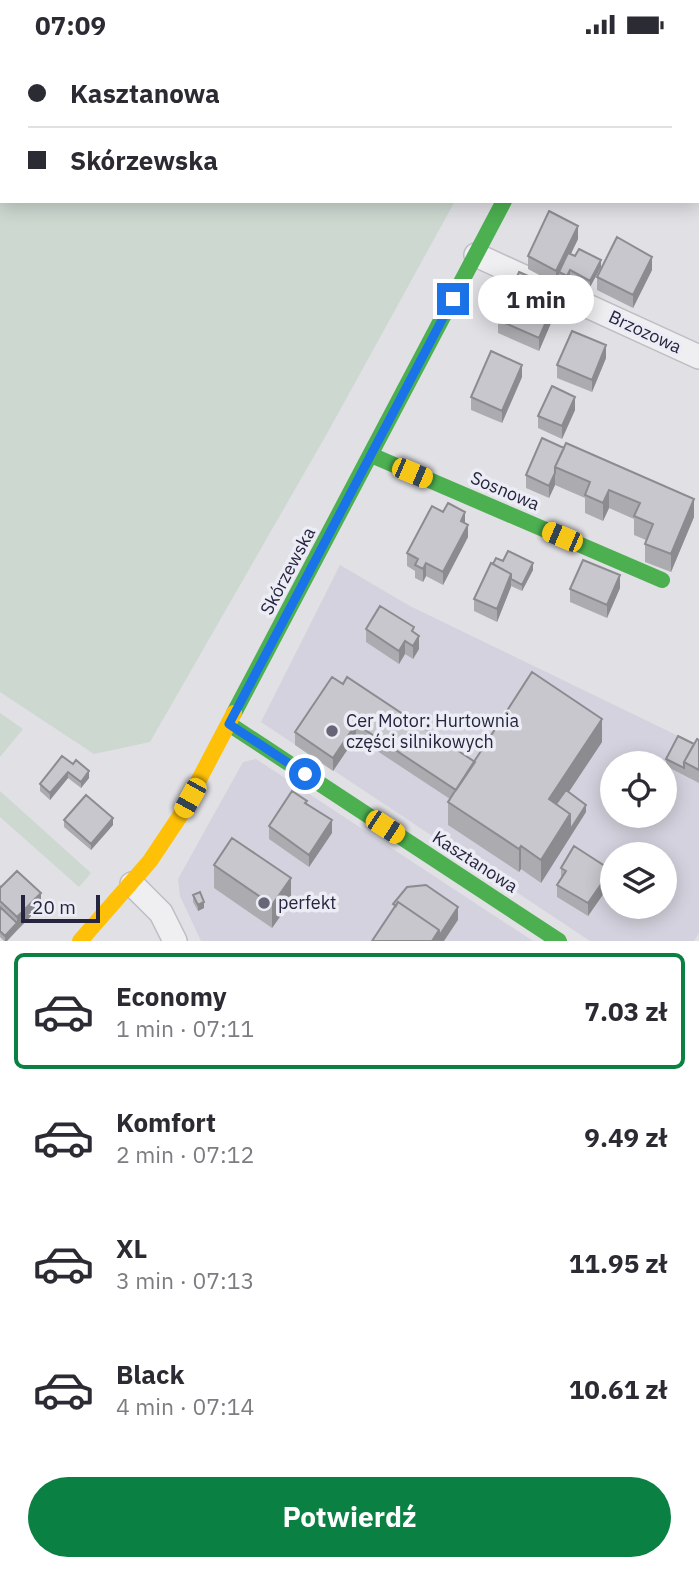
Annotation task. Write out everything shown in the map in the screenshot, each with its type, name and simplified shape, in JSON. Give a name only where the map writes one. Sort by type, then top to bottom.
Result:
[{"type":"street","name":"Skórzewska","points":[[80,941],[132,884],[164,843],[503,203]]},
{"type":"street","name":"Brzozowa","points":[[476,255],[699,357]]},
{"type":"street","name":"Sosnowa","points":[[371,455],[662,580]]},
{"type":"street","name":"Kasztanowa","points":[[229,724],[559,941]]},
{"type":"street","points":[[132,884],[162,913],[175,941]]},
{"type":"shaded area","points":[[0,203],[454,203],[329,430],[150,742],[94,754],[0,692]]},
{"type":"shaded area","points":[[340,565],[410,606],[699,746],[699,933],[694,941],[590,941],[261,722]]},
{"type":"shaded area","points":[[0,713],[23,729],[0,757]]},
{"type":"shaded area","points":[[256,759],[533,941],[201,941],[180,896],[178,879],[243,762]]},
{"type":"shaded area","points":[[0,791],[91,873],[79,887],[0,817]]},
{"type":"building","points":[[549,211],[578,226],[556,271],[528,256]]},
{"type":"building","points":[[617,237],[652,257],[633,295],[597,277]]},
{"type":"building","points":[[579,249],[601,260],[590,281],[570,270],[567,276],[559,272],[568,253],[575,256]]},
{"type":"building","points":[[519,272],[560,290],[539,338],[498,320]]},
{"type":"building","points":[[572,331],[606,345],[592,380],[557,365]]},
{"type":"building","points":[[491,351],[522,365],[502,411],[471,397]]},
{"type":"building","points":[[552,386],[575,397],[562,426],[538,416]]},
{"type":"building","points":[[542,438],[564,448],[549,486],[526,475]]},
{"type":"building","points":[[566,443],[694,499],[671,554],[645,544],[653,524],[634,516],[640,503],[609,490],[603,503],[585,495],[590,482],[555,467]]},
{"type":"building","points":[[448,503],[465,512],[461,521],[468,525],[443,572],[426,563],[423,569],[415,565],[418,559],[407,553],[432,506],[443,512]]},
{"type":"building","points":[[508,551],[533,563],[522,585],[511,579],[511,574],[493,564],[496,558],[503,561]]},
{"type":"building","points":[[583,560],[620,575],[607,605],[570,589]]},
{"type":"building","points":[[491,563],[511,574],[497,609],[474,599]]},
{"type":"building","points":[[380,606],[414,627],[412,631],[419,636],[413,646],[405,641],[399,651],[366,629]]},
{"type":"building","points":[[532,672],[602,719],[549,799],[570,814],[541,860],[521,846],[519,849],[448,802]]},
{"type":"building","points":[[332,677],[343,684],[347,677],[475,762],[456,790],[356,724],[333,758],[295,732]]},
{"type":"building","points":[[678,736],[694,744],[684,762],[684,768],[677,764],[677,751],[670,751]]},
{"type":"building","points":[[697,739],[699,740],[699,770],[684,762]]},
{"type":"building","points":[[62,756],[73,764],[76,760],[89,771],[81,782],[68,772],[50,793],[40,784]]},
{"type":"building","points":[[566,790],[586,805],[570,830],[570,814],[556,804]]},
{"type":"building","points":[[292,791],[332,820],[309,855],[269,826]]},
{"type":"building","points":[[86,795],[113,818],[91,844],[64,820]]},
{"type":"building","points":[[232,838],[291,878],[272,905],[214,865]]},
{"type":"building","points":[[574,846],[600,863],[600,886],[588,903],[557,885],[566,871],[561,868]]},
{"type":"building","points":[[17,871],[41,893],[17,917],[0,901],[0,888]]},
{"type":"building","points":[[426,885],[458,907],[439,936],[439,930],[398,902],[396,906],[393,904],[407,887]]},
{"type":"building","points":[[200,892],[204,902],[198,905],[193,895]]},
{"type":"building","points":[[398,902],[439,930],[432,941],[372,941]]},
{"type":"building","points":[[0,907],[17,923],[5,936],[0,931]]},
{"type":"traffic: fast","points":[[234,713],[503,203]]},
{"type":"traffic: fast","points":[[371,455],[662,580]]},
{"type":"traffic: fast","points":[[229,724],[559,941]]},
{"type":"traffic: slow","points":[[80,941],[150,861],[180,816],[234,713]]},
{"type":"place","name":"Cer Motor: Hurtownia części silnikowych","points":[[332,731]]},
{"type":"place","name":"perfekt","points":[[264,903]]},
{"type":"route","points":[[305,774],[229,724],[453,299]]}]
